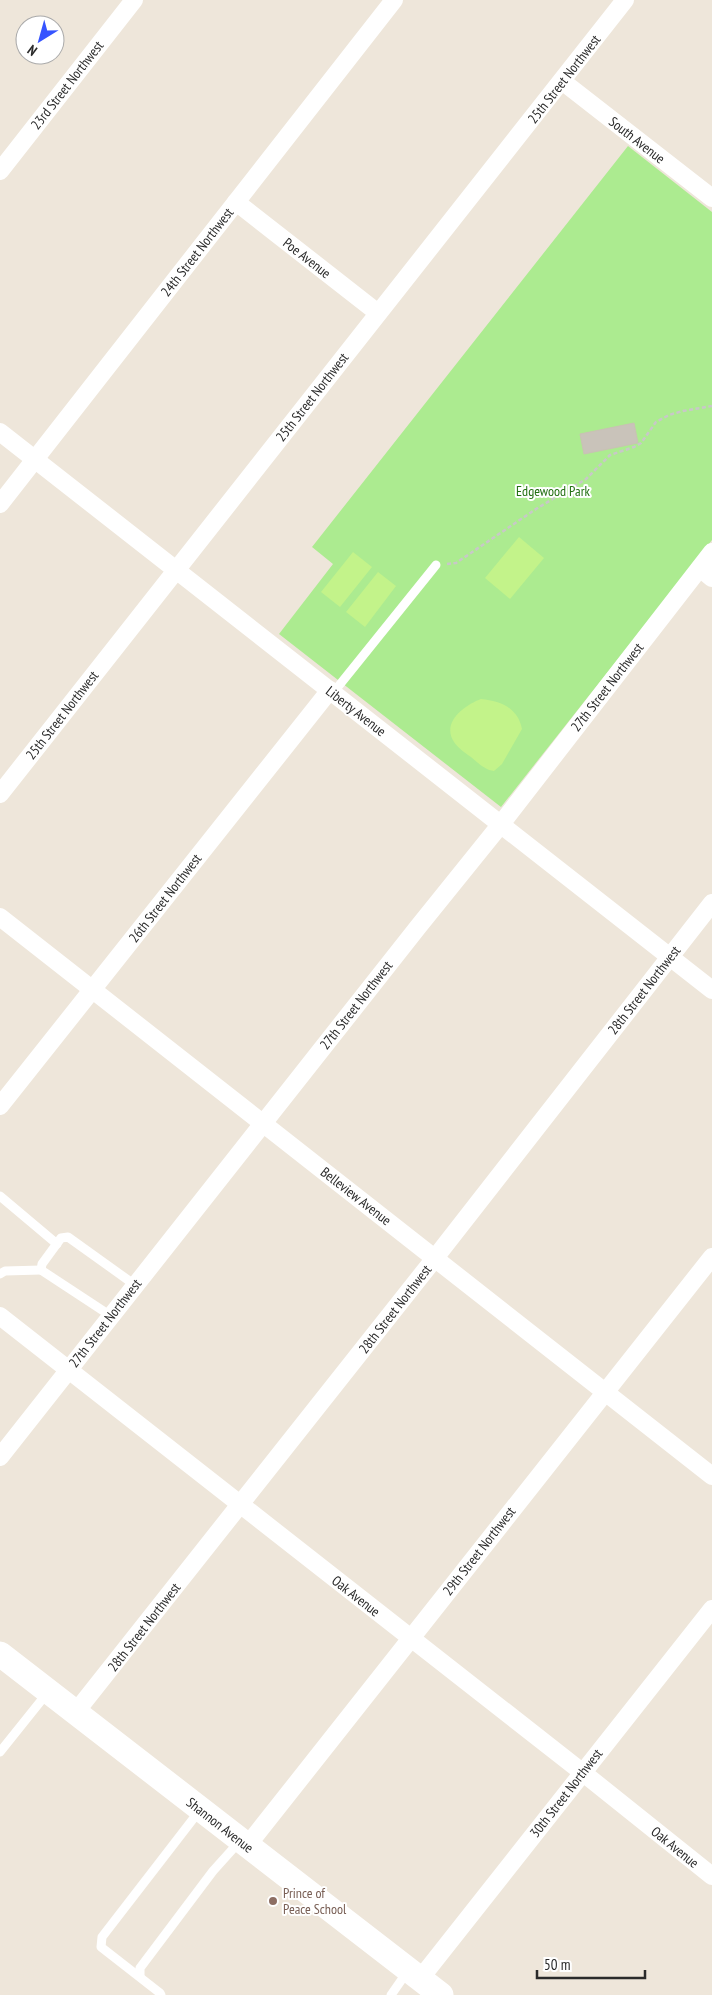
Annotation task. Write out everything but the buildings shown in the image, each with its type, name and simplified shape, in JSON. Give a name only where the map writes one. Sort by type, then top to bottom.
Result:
[{"type":"street","name":"23rd Street Northwest","points":[[0,171],[134,0]]},
{"type":"street","name":"24th Street Northwest","points":[[0,504],[394,0]]},
{"type":"street","name":"25th Street Northwest","points":[[0,794],[626,0]]},
{"type":"street","name":"South Avenue","points":[[562,81],[711,196]]},
{"type":"street","name":"Poe Avenue","points":[[236,202],[378,313]]},
{"type":"street","name":"Liberty Avenue","points":[[0,432],[712,990]]},
{"type":"street","name":"27th Street Northwest","points":[[0,1457],[501,824],[706,573],[712,552]]},
{"type":"street","name":"26th Street Northwest","points":[[0,1106],[331,691]]},
{"type":"street","name":"28th Street Northwest","points":[[75,1713],[435,1258],[712,903]]},
{"type":"street","name":"Belleview Avenue","points":[[0,917],[712,1476]]},
{"type":"street","name":"29th Street Northwest","points":[[243,1843],[410,1638],[712,1257]]},
{"type":"street","name":"Oak Avenue","points":[[0,1316],[239,1506],[582,1772],[712,1876]]},
{"type":"street","name":"30th Street Northwest","points":[[414,1974],[582,1772],[712,1609]]},
{"type":"street","name":"Shannon Avenue","points":[[0,1654],[441,1995]]},
{"type":"lane","points":[[331,691],[436,565]]},
{"type":"lane","points":[[0,1196],[57,1244]]},
{"type":"lane","points":[[41,1270],[42,1264],[57,1244],[62,1238],[68,1237],[135,1285]]},
{"type":"lane","points":[[0,1274],[5,1270],[41,1270],[110,1316]]},
{"type":"lane","points":[[0,1752],[48,1692]]},
{"type":"lane","points":[[160,1995],[140,1976],[101,1947],[102,1936],[200,1810]]},
{"type":"lane","points":[[140,1976],[140,1968],[213,1872],[243,1843]]},
{"type":"lane","points":[[391,1995],[414,1974]]},
{"type":"path","points":[[436,565],[456,562],[536,509],[586,479],[610,455],[641,443],[656,422],[669,415],[712,406]]},
{"type":"green space","name":"Edgewood Park","points":[[628,146],[712,212],[712,540],[501,807],[279,634],[333,564],[312,547]]},
{"type":"green space","points":[[519,537],[544,558],[510,599],[485,578]]},
{"type":"green space","points":[[353,552],[372,567],[340,607],[321,592]]},
{"type":"green space","points":[[378,572],[396,586],[365,627],[346,612]]},
{"type":"green space","points":[[481,699],[502,704],[513,711],[522,729],[502,764],[494,771],[482,766],[462,750],[454,742],[451,735],[450,728],[457,715],[468,705]]},
{"type":"place","name":"Prince of Peace School","points":[[273,1901]]}]
